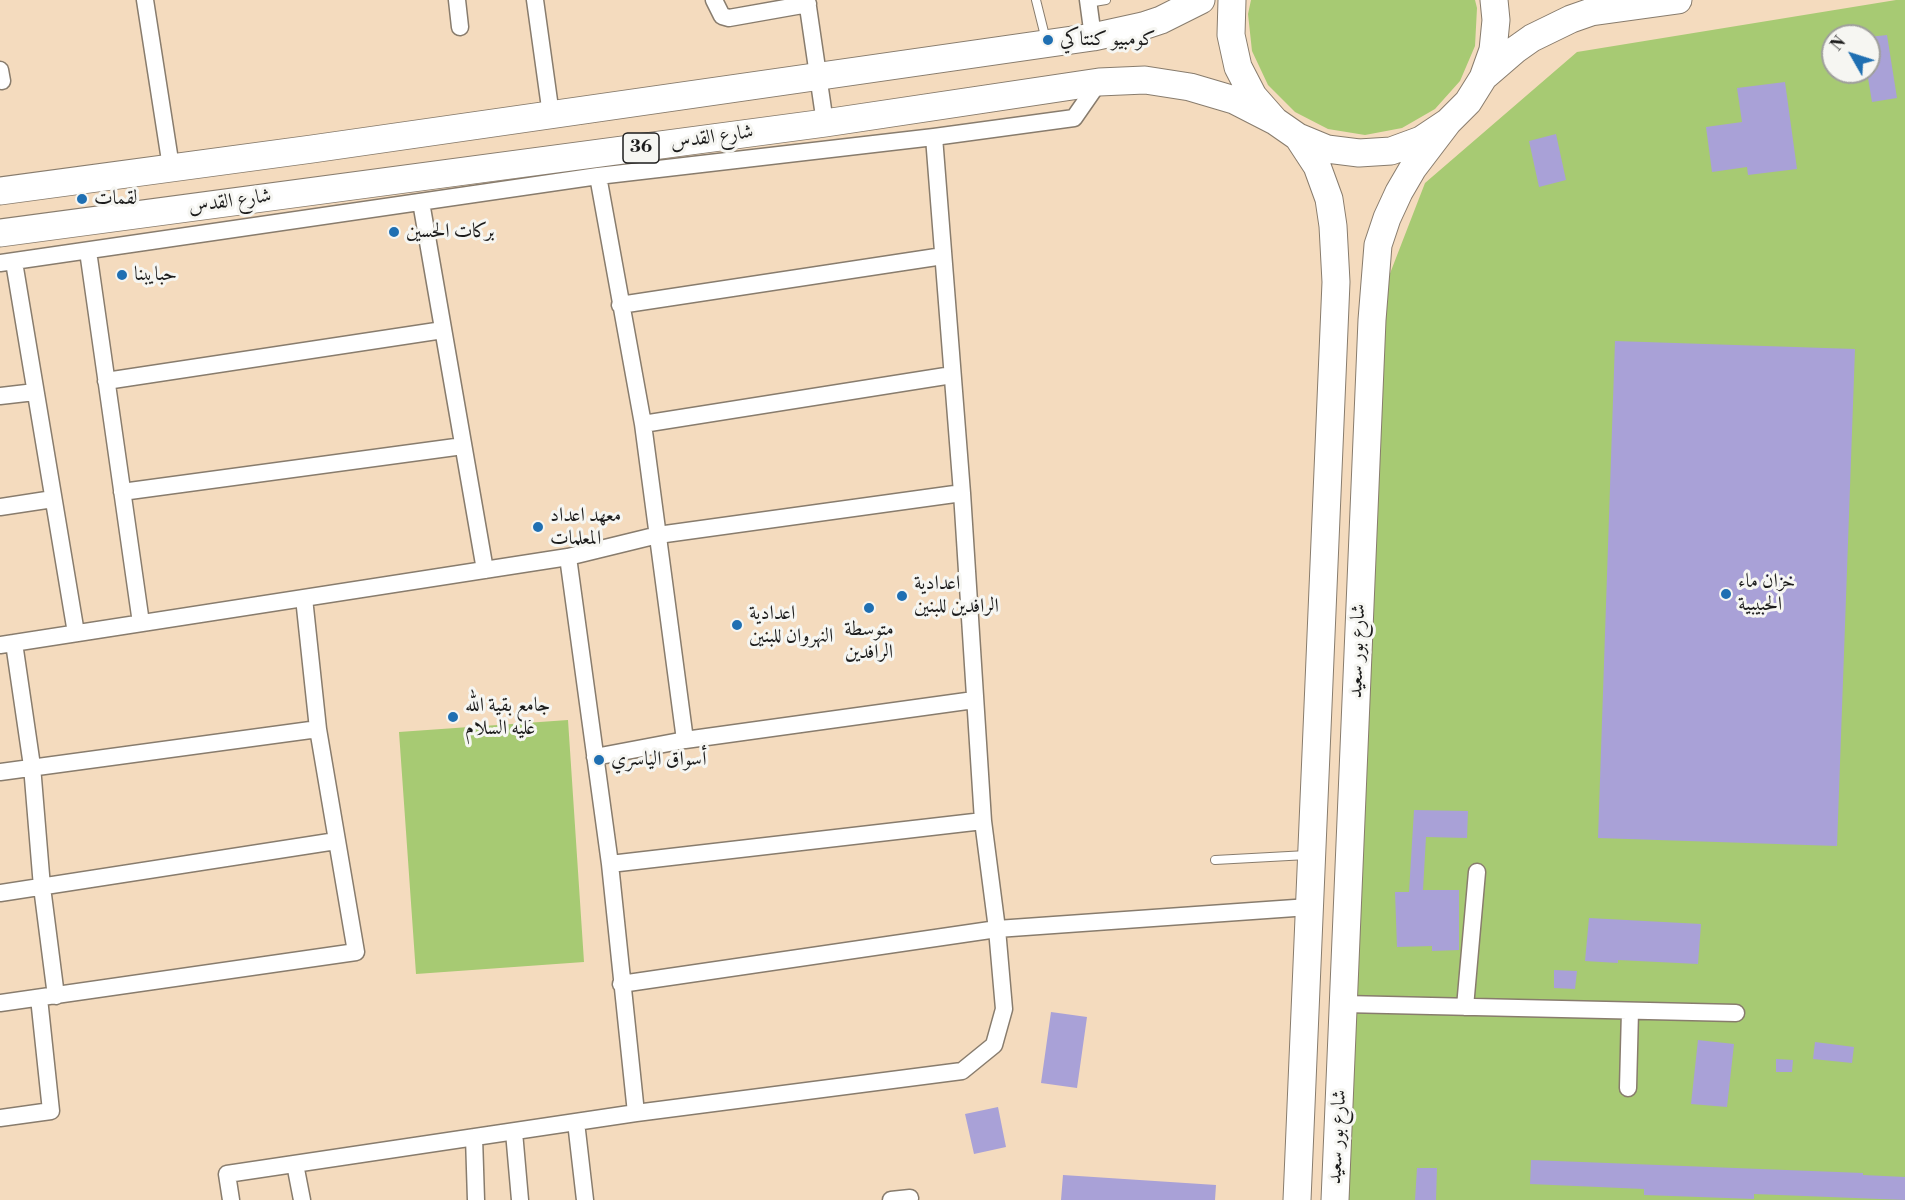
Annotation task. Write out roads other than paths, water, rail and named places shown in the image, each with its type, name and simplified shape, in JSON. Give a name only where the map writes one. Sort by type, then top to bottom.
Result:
[{"type":"main road","name":"36","points":[[0,191],[312,149],[1093,37],[1161,20],[1201,0]]},
{"type":"main road","points":[[1232,0],[1231,35],[1238,67],[1253,96],[1275,121],[1298,137],[1327,149],[1359,153],[1391,151],[1421,140],[1448,122],[1468,102],[1483,78],[1493,50],[1496,20],[1494,0]]},
{"type":"main road","points":[[1483,78],[1523,44],[1571,19],[1591,12],[1678,0]]},
{"type":"main road","name":"شارع القدس","points":[[0,233],[825,123],[1100,82],[1145,80],[1190,87],[1234,100],[1275,121]]},
{"type":"main road","name":"شارع بور سعيد","points":[[1335,1200],[1372,320],[1378,245],[1399,192],[1413,168],[1448,122]]},
{"type":"main road","name":"شارع بور سعيد","points":[[1297,1200],[1335,254],[1329,199],[1317,166],[1298,137]]},
{"type":"main road","points":[[312,149],[314,191]]},
{"type":"main road","points":[[1313,799],[1352,802]]},
{"type":"street","points":[[145,0],[171,167]]},
{"type":"street","points":[[457,0],[460,27]]},
{"type":"street","points":[[535,0],[551,115]]},
{"type":"street","points":[[714,0],[722,16],[729,18],[808,2],[825,123]]},
{"type":"street","points":[[1088,2],[1093,37]]},
{"type":"street","points":[[76,633],[35,392],[7,262],[598,176],[934,137],[1074,118],[1100,82]]},
{"type":"street","points":[[231,1200],[227,1174],[636,1113],[962,1071],[994,1045],[1004,1009],[998,929],[982,820],[962,493],[934,137]]},
{"type":"street","points":[[598,176],[643,424],[685,740]]},
{"type":"street","points":[[421,202],[485,570]]},
{"type":"street","points":[[88,251],[141,623]]},
{"type":"street","points":[[620,305],[943,256]]},
{"type":"street","points":[[106,381],[443,330]]},
{"type":"street","points":[[643,424],[952,375]]},
{"type":"street","points":[[0,396],[35,392]]},
{"type":"street","points":[[122,492],[464,447]]},
{"type":"street","points":[[56,996],[42,887],[32,766],[7,644],[568,557],[658,535],[962,493]]},
{"type":"street","points":[[0,507],[53,499]]},
{"type":"street","points":[[568,557],[610,864],[636,1113]]},
{"type":"street","points":[[0,1003],[356,952],[318,729],[304,598]]},
{"type":"street","points":[[595,757],[685,740],[974,700]]},
{"type":"street","points":[[0,772],[318,729]]},
{"type":"street","points":[[610,864],[982,820]]},
{"type":"street","points":[[0,894],[336,841]]},
{"type":"street","points":[[1466,1007],[1477,872]]},
{"type":"street","points":[[621,984],[998,929],[1309,907]]},
{"type":"street","points":[[0,1118],[51,1111],[39,998]]},
{"type":"street","points":[[1344,1004],[1736,1013]]},
{"type":"street","points":[[1628,1088],[1630,1011]]},
{"type":"street","points":[[576,1122],[585,1200]]},
{"type":"street","points":[[514,1132],[520,1200]]},
{"type":"street","points":[[474,1137],[476,1200]]},
{"type":"street","points":[[295,1164],[302,1200]]},
{"type":"street","points":[[891,1200],[910,1198]]},
{"type":"lane","points":[[1036,0],[1047,43]]},
{"type":"lane","points":[[1088,2],[1106,0]]},
{"type":"lane","points":[[1215,860],[1311,855]]},
{"type":"place","name":"كومبيو كنتاكي","points":[[1048,40]]},
{"type":"place","name":"لقمات","points":[[82,199]]},
{"type":"place","name":"بركات الحسين","points":[[394,232]]},
{"type":"place","name":"حبايبنا","points":[[122,275]]},
{"type":"place","name":"معهد اعداد المعلمات","points":[[538,527]]},
{"type":"place","name":"خزان ماء الحبيبية","points":[[1726,594]]},
{"type":"place","name":"اعدادية الرافدين للبنين","points":[[902,596]]},
{"type":"place","name":"متوسطة الرافدين","points":[[869,608]]},
{"type":"place","name":"اعدادية النهروان للبنين","points":[[737,625]]},
{"type":"place","name":"جامع بقية الله عليه السلام","points":[[453,717]]},
{"type":"place","name":"أسواق الياسري","points":[[599,760]]}]
